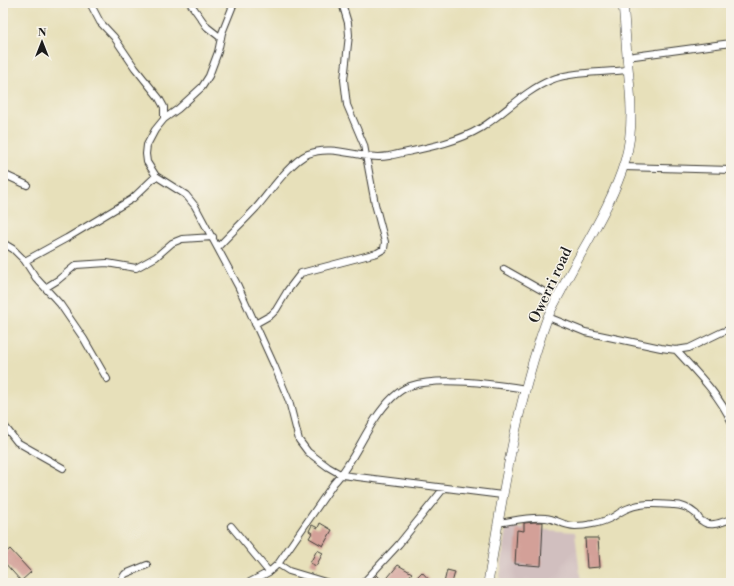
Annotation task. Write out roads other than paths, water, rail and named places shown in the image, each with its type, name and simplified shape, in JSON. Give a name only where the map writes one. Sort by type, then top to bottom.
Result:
[{"type":"main road","name":"Owerri road","points":[[488,583],[502,495],[518,416],[548,317],[618,182],[623,168],[630,135],[632,110],[623,3]]},
{"type":"street","points":[[90,3],[100,22],[114,37],[135,68],[159,98],[164,107],[164,119]]},
{"type":"street","points":[[190,3],[207,27],[221,38]]},
{"type":"street","points":[[234,3],[209,76],[202,87],[178,109],[164,119],[155,130],[147,145],[147,162],[156,176],[186,195],[195,206],[213,237],[238,286],[289,401],[299,440],[308,452],[328,468],[342,475],[502,495]]},
{"type":"street","points":[[255,324],[271,315],[276,310],[288,290],[301,273],[377,253],[384,249],[385,242],[375,204],[364,145],[347,105],[344,80],[349,35],[348,23],[342,3]]},
{"type":"street","points":[[627,57],[731,43]]},
{"type":"street","points":[[218,247],[255,209],[296,162],[308,154],[338,150],[367,157],[385,156],[460,139],[494,119],[518,100],[552,79],[570,75],[628,70]]},
{"type":"street","points":[[623,168],[731,170]]},
{"type":"street","points":[[3,174],[27,185]]},
{"type":"street","points":[[24,261],[67,238],[132,199],[156,176]]},
{"type":"street","points":[[45,288],[58,280],[76,265],[107,263],[136,268],[156,257],[172,243],[182,239],[213,237]]},
{"type":"street","points":[[3,243],[12,249],[24,261],[36,278],[60,304],[84,340],[107,379]]},
{"type":"street","points":[[504,269],[557,299]]},
{"type":"street","points":[[548,317],[585,332],[676,350],[689,348],[731,329]]},
{"type":"street","points":[[676,350],[713,391],[724,406],[731,421]]},
{"type":"street","points":[[248,583],[269,572],[278,564],[334,483],[342,475],[376,418],[394,397],[409,386],[434,381],[502,385],[526,389]]},
{"type":"street","points":[[3,424],[10,435],[17,442],[63,468]]},
{"type":"street","points":[[363,583],[399,544],[444,488]]},
{"type":"street","points":[[498,523],[544,518],[554,519],[564,525],[586,525],[609,519],[628,508],[651,504],[686,507],[697,515],[701,521],[708,524],[718,524],[731,519]]},
{"type":"street","points":[[231,526],[269,572]]},
{"type":"street","points":[[278,564],[289,571],[329,583]]},
{"type":"street","points":[[119,583],[126,574],[147,565]]}]
